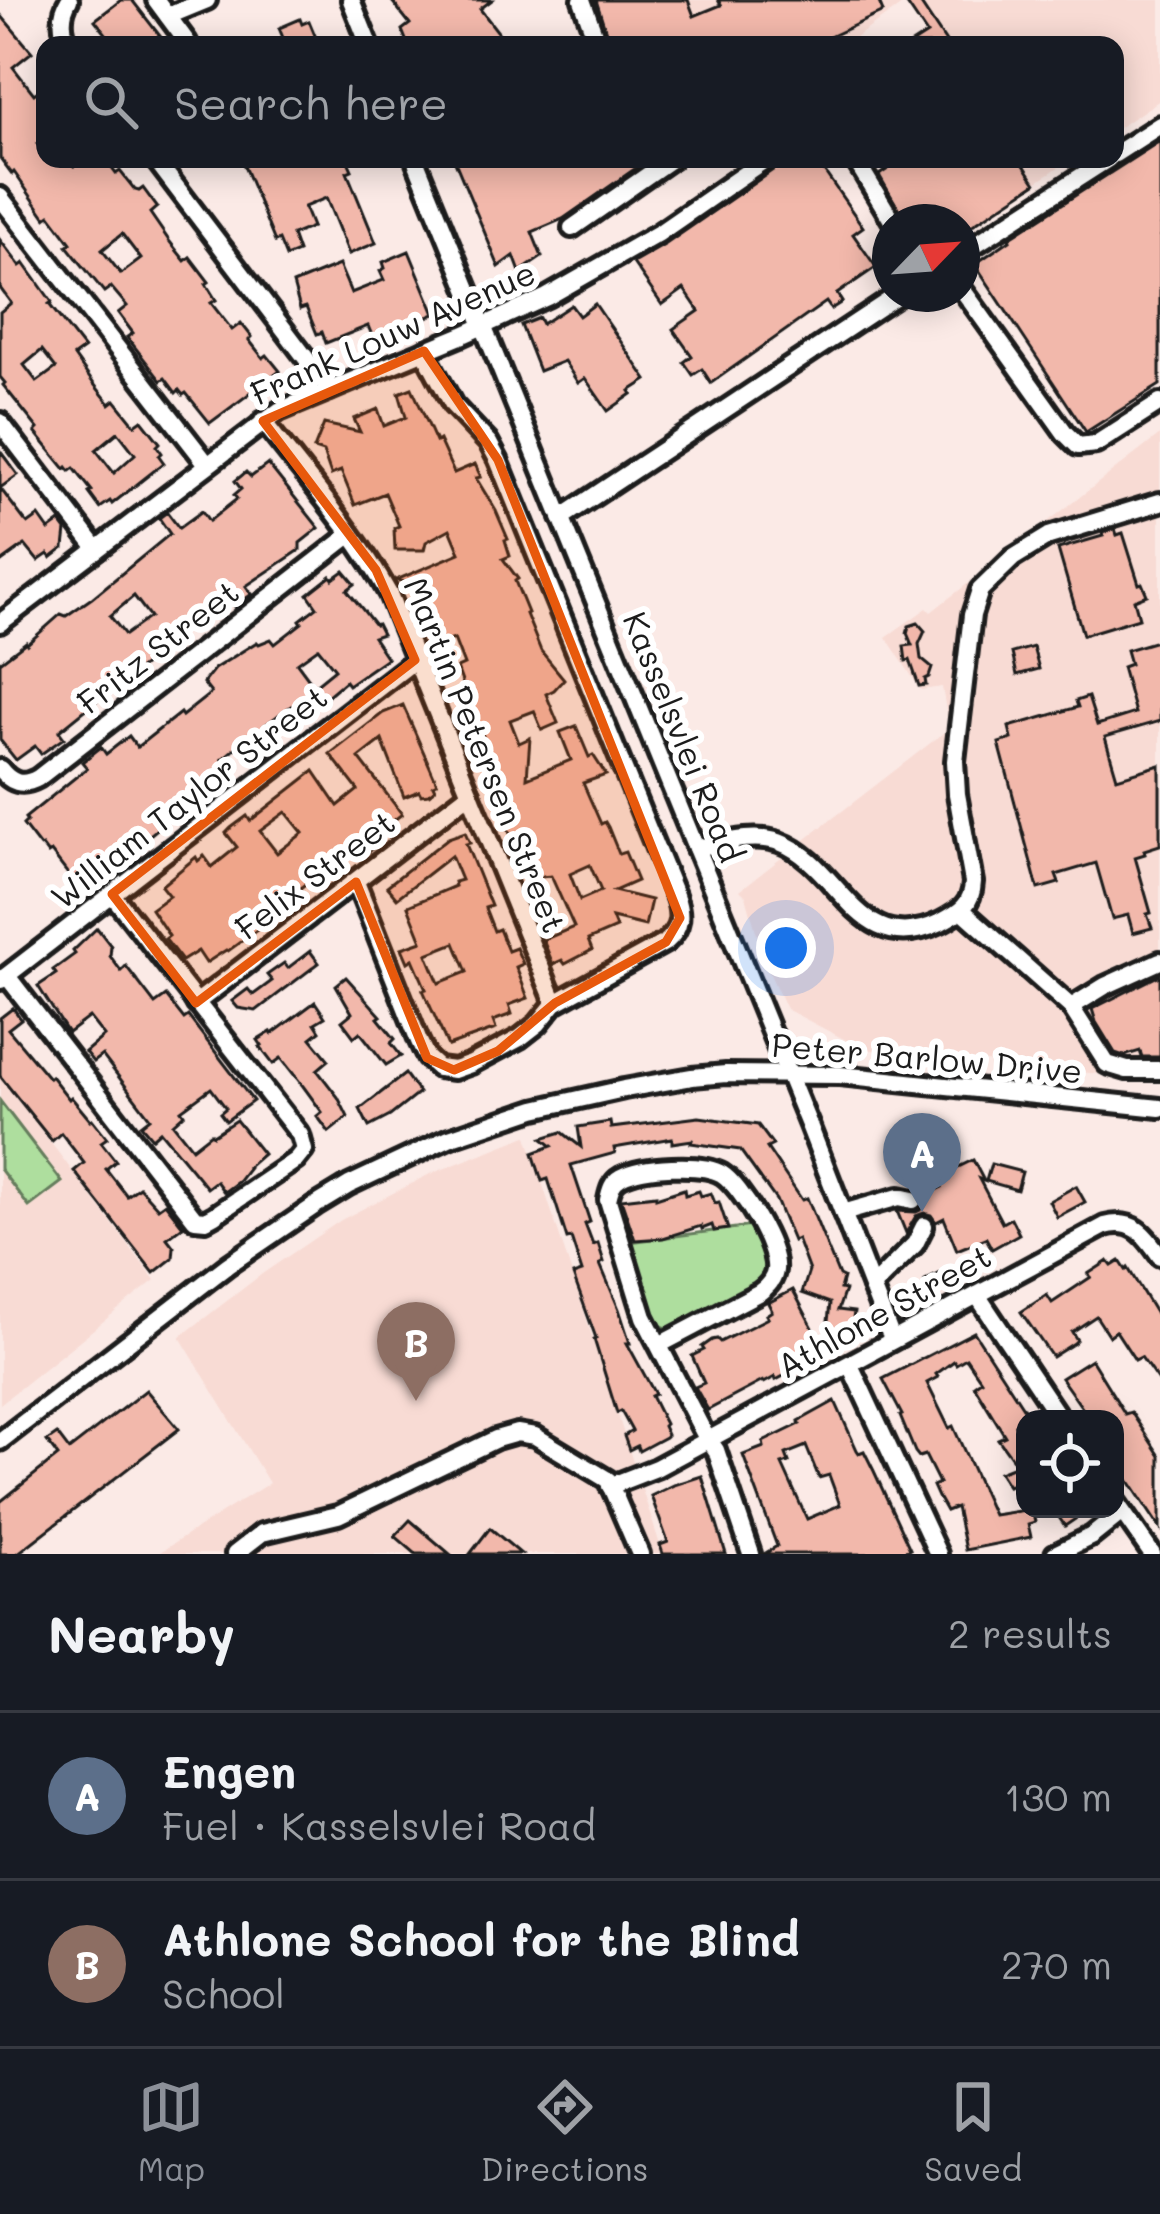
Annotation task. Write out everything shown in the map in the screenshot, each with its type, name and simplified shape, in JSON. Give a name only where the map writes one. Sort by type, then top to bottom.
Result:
[{"type":"street","points":[[65,36],[69,0]]},
{"type":"street","points":[[156,0],[183,36]]},
{"type":"street","points":[[168,16],[206,0]]},
{"type":"street","points":[[351,0],[365,36]]},
{"type":"street","points":[[582,0],[595,36]]},
{"type":"street","points":[[1124,149],[1160,125]]},
{"type":"street","points":[[162,168],[330,390]]},
{"type":"street","name":"Kasselsvlei Road","points":[[419,168],[892,1340]]},
{"type":"street","points":[[572,228],[658,168]]},
{"type":"street","name":"Frank Louw Avenue","points":[[0,623],[262,422],[547,297],[606,266],[753,168]]},
{"type":"street","points":[[860,168],[882,204]]},
{"type":"street","points":[[980,241],[1094,168]]},
{"type":"street","points":[[0,197],[207,464]]},
{"type":"street","points":[[561,518],[872,312]]},
{"type":"street","points":[[978,312],[1078,446],[1096,444],[1160,403]]},
{"type":"street","points":[[356,882],[419,1041],[438,1069],[454,1070],[498,1051],[538,1024],[555,1003],[666,942],[678,928],[680,910],[498,460],[453,405],[424,351]]},
{"type":"street","points":[[0,422],[97,548]]},
{"type":"street","name":"Martin Petersen Street","points":[[262,422],[376,570],[389,594],[555,1003]]},
{"type":"street","points":[[696,848],[757,838],[784,844],[820,872],[854,910],[896,932],[924,930],[963,911],[972,896],[973,882],[955,761],[972,615],[980,590],[1013,558],[1049,536],[1160,502]]},
{"type":"street","name":"Fritz Street","points":[[0,769],[18,783],[38,778],[350,535]]},
{"type":"street","name":"William Taylor Street","points":[[4,978],[415,660]]},
{"type":"street","name":"Felix Street","points":[[196,1003],[470,793]]},
{"type":"street","points":[[4,978],[200,1221],[296,1160],[304,1143],[291,1123],[112,894]]},
{"type":"street","points":[[963,911],[1071,1007],[1107,1064],[1127,1070],[1160,1070]]},
{"type":"street","points":[[1071,1007],[1160,961]]},
{"type":"street","name":"Peter Barlow Drive","points":[[0,1441],[276,1231],[349,1185],[494,1121],[692,1077],[788,1074],[1160,1108]]},
{"type":"street","points":[[659,1346],[760,1292],[770,1284],[775,1270],[774,1255],[757,1219],[731,1180],[712,1169],[673,1167],[626,1174],[615,1181],[609,1206],[644,1317],[659,1346],[709,1440],[716,1450],[751,1554]]},
{"type":"street","points":[[843,1213],[899,1197],[913,1200]]},
{"type":"street","name":"Athlone Street","points":[[619,1483],[709,1440],[1111,1224],[1138,1228],[1160,1256]]},
{"type":"street","points":[[872,1287],[915,1244],[924,1226]]},
{"type":"street","points":[[977,1294],[1054,1410]]},
{"type":"street","points":[[850,1365],[938,1554]]},
{"type":"street","points":[[236,1554],[262,1533],[338,1515],[510,1434],[543,1440],[619,1483],[640,1554]]},
{"type":"street","points":[[1124,1514],[1152,1554]]},
{"type":"street","points":[[1055,1554],[1092,1536],[1109,1518]]},
{"type":"highlighted area","points":[[424,351],[498,460],[680,918],[666,942],[555,1003],[498,1051],[454,1070],[427,1058],[356,882],[196,1003],[112,894],[415,660],[376,570],[263,421]]},
{"type":"shaded area","points":[[683,0],[909,0],[858,36],[698,36]]},
{"type":"shaded area","points":[[914,0],[1160,0],[1160,100],[1124,124],[1124,36],[937,36]]},
{"type":"shaded area","points":[[1022,168],[1057,168],[1033,184]]},
{"type":"shaded area","points":[[1160,435],[1160,1075],[1109,1075],[863,1049],[786,1009],[740,890],[946,731],[942,687],[921,690],[886,637],[927,608],[931,612]]},
{"type":"shaded area","points":[[0,1076],[155,1280],[0,1404]]},
{"type":"shaded area","points":[[527,1136],[663,1554],[157,1554],[269,1483],[180,1337],[341,1220],[428,1175]]},
{"type":"green space","points":[[0,1101],[62,1182],[29,1207],[0,1169]]},
{"type":"green space","points":[[752,1226],[767,1260],[764,1280],[678,1327],[665,1327],[654,1319],[629,1242]]},
{"type":"building","points":[[121,0],[132,0],[160,36],[108,36],[95,20]]},
{"type":"building","points":[[391,0],[492,0],[480,9],[501,36],[404,36],[402,30],[410,24]]},
{"type":"building","points":[[596,0],[688,0],[694,16],[721,5],[718,0],[878,0],[883,12],[831,36],[607,36]]},
{"type":"building","points":[[904,0],[918,0],[942,36],[924,36],[927,34]]},
{"type":"building","points":[[0,14],[32,52],[13,67],[36,93],[36,168],[112,168],[135,190],[143,188],[157,207],[150,213],[170,242],[185,261],[190,257],[209,282],[216,300],[211,303],[232,330],[241,323],[263,358],[267,355],[280,371],[210,423],[186,393],[176,393],[165,378],[161,381],[127,337],[133,333],[118,313],[127,306],[111,287],[104,292],[67,246],[71,243],[50,215],[46,218],[0,158]],"holes":[[[122,234],[141,259],[121,274],[102,250]]]},
{"type":"building","points":[[300,19],[302,24],[309,21],[315,36],[282,36],[279,28]]},
{"type":"building","points":[[1160,141],[1160,385],[1086,432],[980,272],[980,261]]},
{"type":"building","points":[[245,168],[351,168],[347,172],[376,243],[349,254],[326,198],[304,207],[312,227],[292,235],[298,252],[286,257],[279,240],[275,242]]},
{"type":"building","points":[[458,168],[636,168],[563,219],[532,232],[542,257],[520,272],[514,256],[499,267]]},
{"type":"building","points":[[775,168],[822,168],[863,227],[853,234],[872,261],[872,270],[837,294],[842,302],[831,309],[826,302],[711,383],[702,369],[693,375],[684,362],[692,356],[673,329],[699,311],[684,289],[662,305],[633,263]]},
{"type":"building","points":[[890,168],[1026,168],[1036,183],[980,220],[980,204],[896,204],[879,175]]},
{"type":"building","points":[[0,240],[20,266],[24,263],[84,349],[74,356],[94,384],[135,425],[142,420],[160,443],[164,463],[112,504],[100,508],[74,468],[65,469],[3,385],[0,312],[11,303],[0,288]],"holes":[[[42,350],[56,368],[37,382],[24,365]],[[118,432],[135,454],[114,473],[96,450]]]},
{"type":"building","points":[[409,251],[435,314],[374,340],[368,326],[326,343],[322,332],[317,334],[306,307],[300,309],[293,284],[339,265],[351,293],[384,280],[383,262]]},
{"type":"building","points":[[595,304],[647,380],[608,411],[585,378],[578,383],[564,361],[539,371],[521,325],[539,318],[542,324],[571,305],[579,316]]},
{"type":"building","points":[[412,388],[454,473],[475,464],[481,477],[476,478],[508,539],[510,556],[503,559],[518,579],[541,651],[564,679],[546,694],[558,723],[542,730],[534,711],[510,720],[519,743],[530,738],[527,778],[571,760],[560,732],[576,726],[589,757],[593,755],[606,775],[583,783],[601,824],[605,822],[619,854],[625,852],[637,881],[614,891],[651,900],[645,926],[612,918],[616,928],[588,940],[592,950],[565,964],[562,960],[553,964],[543,940],[574,927],[551,876],[528,878],[526,848],[518,851],[507,827],[506,794],[496,798],[489,779],[491,756],[467,706],[457,668],[464,665],[454,639],[439,645],[421,586],[396,580],[460,553],[450,529],[426,542],[424,550],[395,550],[394,528],[399,526],[385,493],[355,505],[341,471],[331,475],[323,452],[314,449],[324,424],[360,432],[354,419],[378,409],[384,426],[406,417],[399,393]],"holes":[[[590,865],[601,891],[580,900],[570,874]]]},
{"type":"building","points":[[0,451],[18,475],[0,488]]},
{"type":"building","points":[[268,464],[319,528],[300,543],[300,550],[246,586],[252,594],[235,607],[230,599],[157,650],[131,676],[136,682],[124,691],[112,676],[93,690],[100,698],[59,731],[64,738],[41,754],[35,746],[16,760],[0,740],[0,662],[61,614],[66,616],[92,598],[170,534],[159,518],[167,512],[179,528],[202,511],[209,521],[237,499],[234,495],[241,489],[235,481],[246,472],[251,477]],"holes":[[[134,596],[150,617],[125,635],[110,616]]]},
{"type":"building","points":[[0,488],[28,524],[39,516],[49,530],[60,522],[66,530],[64,548],[38,561],[25,545],[0,563]]},
{"type":"building","points":[[1115,529],[1117,535],[1123,533],[1147,595],[1134,600],[1139,618],[1083,635],[1058,549]]},
{"type":"building","points":[[344,571],[355,584],[347,590],[377,624],[382,634],[373,637],[387,658],[348,685],[345,681],[301,718],[291,706],[264,726],[272,737],[262,744],[270,754],[260,762],[244,741],[222,759],[226,772],[210,790],[192,805],[186,798],[161,817],[166,822],[81,891],[23,825],[25,818],[87,768],[82,762],[101,747],[106,754],[129,736],[137,747],[211,693],[203,683],[214,669],[257,642],[271,639],[275,644],[317,607],[308,594],[331,576]],"holes":[[[318,648],[335,669],[314,686],[297,663]]]},
{"type":"building","points":[[918,623],[925,631],[919,644],[921,659],[932,668],[926,685],[919,686],[904,646],[912,645],[907,633],[909,626]]},
{"type":"building","points":[[1160,640],[1160,721],[1105,737],[1117,778],[1160,765],[1160,845],[1135,857],[1152,928],[1133,933],[1128,915],[1112,919],[1096,863],[1056,875],[1059,883],[1038,889],[999,743],[1012,739],[1009,727],[1078,707],[1076,701],[1088,697],[1097,725],[1135,713],[1122,667],[1130,664],[1126,650]]},
{"type":"building","points":[[1033,647],[1039,669],[1017,675],[1012,653]]},
{"type":"building","points":[[403,705],[437,783],[435,789],[404,797],[382,740],[359,758],[402,814],[371,838],[377,845],[365,854],[360,847],[350,849],[299,889],[305,895],[228,951],[206,963],[198,951],[182,961],[151,909],[169,896],[161,886],[196,857],[198,861],[204,856],[212,867],[237,847],[226,833],[231,828],[247,816],[250,821],[314,771],[338,806],[358,790],[330,754],[383,713]],"holes":[[[286,812],[303,833],[277,853],[260,831]]]},
{"type":"building","points":[[465,832],[491,906],[485,908],[508,951],[516,948],[523,964],[516,967],[528,998],[509,1005],[512,1014],[493,1021],[496,1029],[448,1046],[413,959],[408,962],[402,948],[422,941],[408,906],[461,880],[451,856],[397,898],[387,886],[448,838]],"holes":[[[455,943],[467,972],[439,983],[427,954]]]},
{"type":"building","points":[[97,928],[121,971],[126,966],[155,1004],[166,996],[184,1019],[188,1016],[253,1101],[226,1121],[220,1113],[226,1108],[211,1088],[181,1110],[184,1114],[173,1124],[192,1148],[236,1120],[263,1154],[224,1192],[216,1181],[207,1188],[160,1131],[152,1138],[141,1125],[150,1118],[102,1055],[93,1062],[85,1052],[104,1036],[89,1017],[68,1033],[38,986],[56,974],[53,970],[75,954]]},
{"type":"building","points":[[310,951],[319,963],[256,1011],[238,1008],[232,1001],[248,989],[253,995],[272,981],[267,975],[284,963],[288,968]]},
{"type":"building","points":[[1160,975],[1160,1057],[1142,1057],[1140,1051],[1124,1056],[1115,1053],[1092,1009]]},
{"type":"building","points":[[346,977],[395,1039],[391,1043],[401,1056],[386,1065],[360,1032],[354,1037],[342,1021],[352,1013],[336,985]]},
{"type":"building","points":[[315,1002],[325,1017],[315,1023],[320,1031],[311,1038],[329,1060],[317,1070],[348,1117],[329,1132],[317,1116],[322,1112],[303,1086],[281,1058],[273,1064],[258,1040]]},
{"type":"building","points":[[13,1008],[21,1019],[8,1029],[107,1138],[101,1142],[116,1161],[106,1169],[127,1196],[139,1187],[158,1208],[165,1203],[183,1226],[167,1238],[174,1247],[173,1258],[154,1273],[74,1171],[84,1163],[61,1133],[52,1141],[0,1076],[0,1018]]},
{"type":"building","points":[[405,1074],[419,1093],[369,1127],[360,1109]]},
{"type":"building","points":[[699,1117],[758,1125],[773,1145],[767,1148],[802,1200],[807,1198],[843,1278],[840,1289],[845,1290],[838,1310],[854,1312],[850,1340],[826,1340],[830,1303],[802,1293],[809,1271],[797,1239],[793,1241],[776,1200],[740,1150],[692,1140],[672,1143],[672,1138],[614,1148],[615,1153],[571,1165],[590,1222],[585,1224],[593,1245],[598,1243],[604,1262],[600,1264],[627,1343],[655,1394],[651,1396],[665,1424],[665,1437],[639,1451],[637,1446],[629,1450],[624,1436],[632,1431],[621,1411],[617,1413],[573,1275],[582,1272],[548,1179],[542,1181],[533,1153],[552,1146],[542,1138],[562,1132],[581,1147],[578,1127],[610,1122],[611,1128]]},
{"type":"building","points":[[973,1160],[1002,1223],[1011,1218],[1019,1234],[992,1249],[986,1238],[957,1250],[944,1218],[936,1222],[924,1213],[916,1216],[906,1233],[897,1211],[922,1209],[925,1195],[942,1187],[938,1177]]},
{"type":"building","points":[[991,1164],[1022,1172],[1017,1190],[986,1181]]},
{"type":"building","points":[[1076,1186],[1085,1202],[1057,1217],[1049,1201]]},
{"type":"building","points":[[684,1189],[685,1195],[711,1193],[728,1229],[701,1226],[663,1238],[635,1240],[621,1199],[656,1198]]},
{"type":"building","points":[[1108,1261],[1112,1266],[1120,1261],[1128,1268],[1160,1321],[1160,1384],[1141,1357],[1135,1360],[1116,1331],[1109,1336],[1096,1316],[1072,1332],[1074,1343],[1052,1357],[1021,1312],[1047,1295],[1052,1303]]},
{"type":"building","points":[[943,1271],[949,1283],[931,1293],[925,1281]]},
{"type":"building","points":[[793,1290],[826,1353],[708,1410],[695,1387],[704,1383],[692,1356],[712,1340],[720,1342],[768,1318],[772,1311],[768,1303]]},
{"type":"building","points":[[974,1332],[1025,1410],[1016,1410],[1016,1464],[998,1439],[1005,1436],[974,1385],[981,1380],[966,1358],[954,1361],[927,1383],[949,1428],[953,1426],[993,1515],[1016,1511],[1016,1518],[1034,1518],[1028,1524],[1031,1537],[965,1550],[956,1507],[946,1511],[938,1497],[933,1486],[939,1483],[925,1455],[919,1457],[915,1452],[883,1379]]},
{"type":"building","points":[[1091,1359],[1123,1410],[1084,1410],[1061,1378]]},
{"type":"building","points":[[146,1390],[179,1429],[17,1554],[0,1554],[0,1502],[58,1456],[47,1441],[57,1434],[69,1450]]},
{"type":"building","points":[[835,1401],[910,1549],[898,1554],[764,1554],[777,1546],[743,1455],[764,1447],[763,1442]],"holes":[[[806,1446],[819,1478],[829,1475],[840,1505],[807,1519],[782,1464],[789,1462],[786,1454]]]},
{"type":"building","points":[[1124,1412],[1131,1412],[1160,1456],[1160,1528],[1124,1474]]},
{"type":"building","points":[[1016,1465],[1016,1482],[1008,1486],[999,1472]]},
{"type":"building","points":[[702,1476],[726,1554],[663,1554],[660,1545],[668,1542],[651,1496]]},
{"type":"building","points":[[410,1520],[450,1554],[416,1554],[395,1536]]},
{"type":"building","points":[[490,1528],[521,1554],[470,1554]]},
{"type":"place","name":"Engen","points":[[922,1212]]},
{"type":"place","name":"Athlone School for the Blind","points":[[416,1401]]}]
